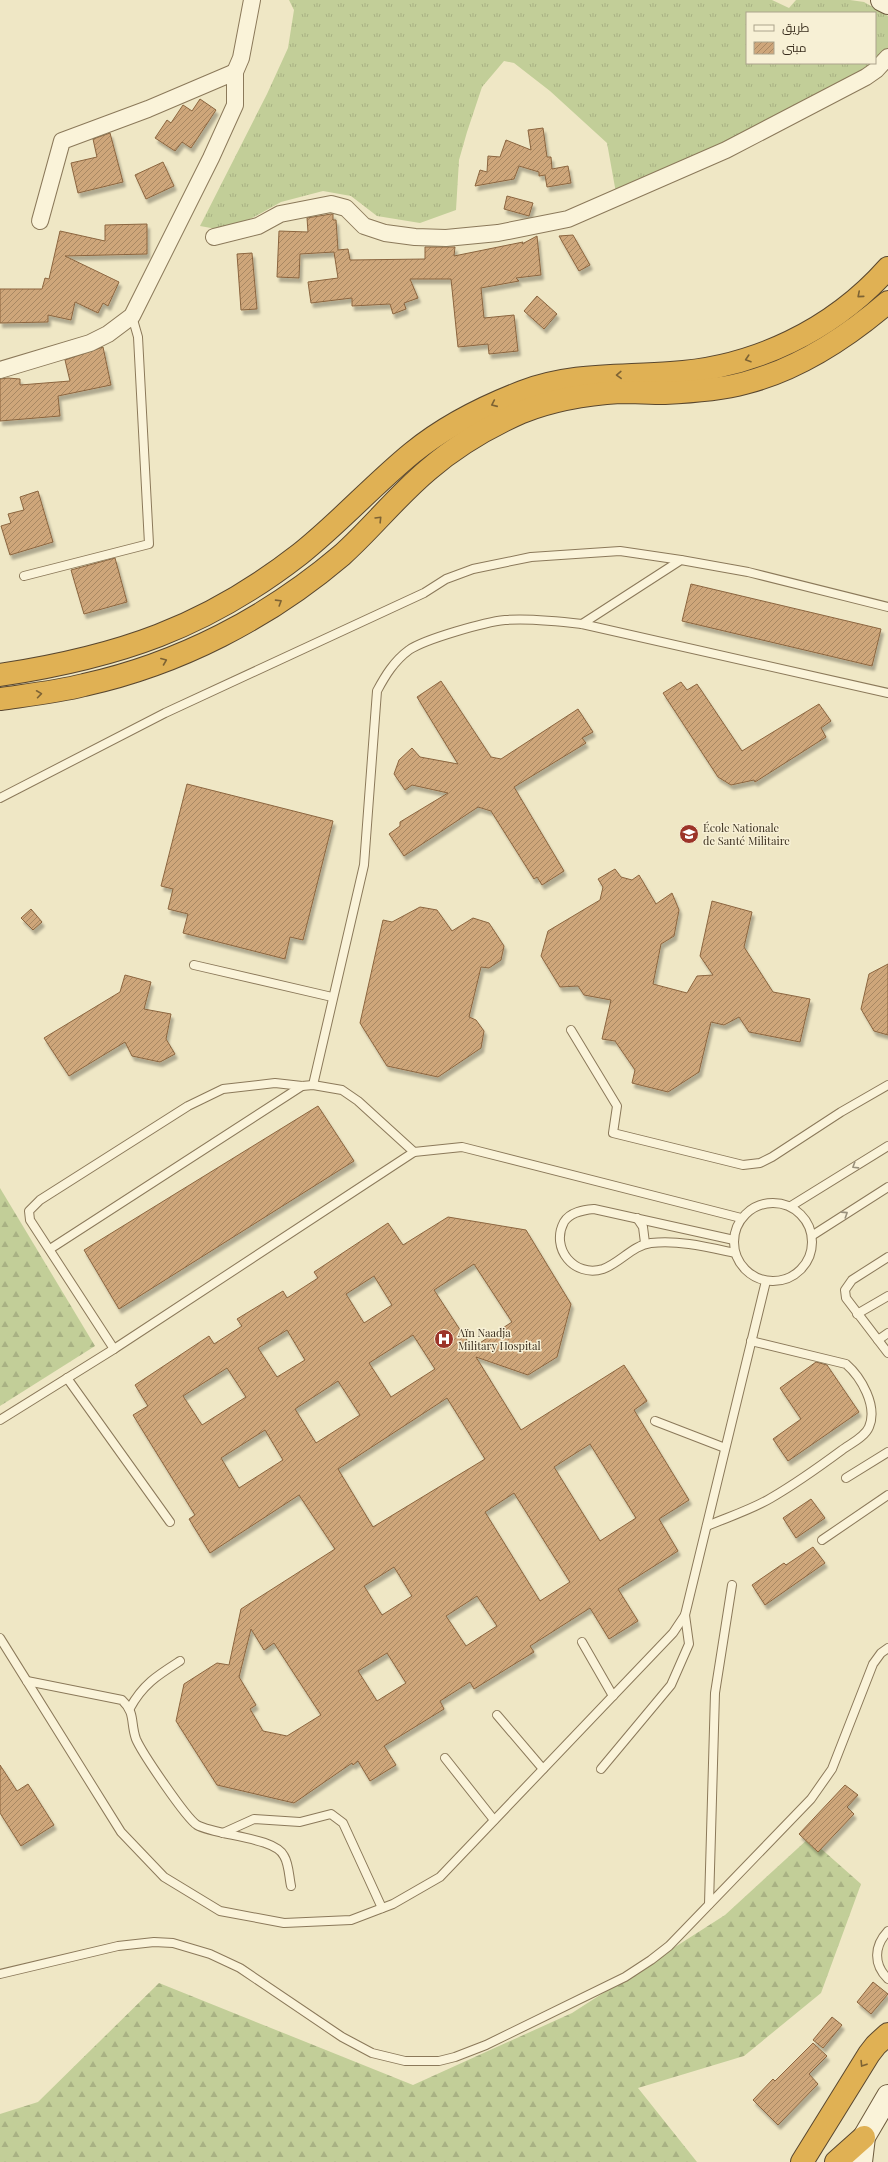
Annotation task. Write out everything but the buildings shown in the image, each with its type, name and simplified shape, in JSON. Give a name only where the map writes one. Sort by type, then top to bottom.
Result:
[{"type":"highway","points":[[0,675],[44,668],[113,652],[173,631],[209,613],[267,577],[298,555],[352,510],[413,452],[434,436],[477,411],[524,391],[571,378],[695,371],[725,365],[766,352],[814,329],[836,315],[862,294],[888,268]]},
{"type":"highway","points":[[0,700],[84,685],[120,676],[189,651],[248,621],[286,598],[343,554],[434,466],[465,442],[504,420],[545,404],[590,395],[616,392],[664,393],[744,384],[797,364],[821,351],[851,332],[888,302]]},
{"type":"highway","points":[[802,2162],[869,2054],[876,2044],[888,2034]]},
{"type":"highway","points":[[836,2162],[864,2137]]},
{"type":"street","points":[[0,370],[90,343],[108,334],[132,316],[226,127],[235,105],[235,72],[242,58],[252,0]]},
{"type":"street","points":[[882,0],[888,3]]},
{"type":"street","points":[[214,237],[258,226],[280,214],[331,204],[346,208],[364,226],[385,233],[415,237],[446,238],[498,233],[568,219],[726,150],[866,77],[876,70],[888,57]]},
{"type":"street","points":[[40,221],[62,141],[148,109],[235,72]]},
{"type":"street","points":[[861,2162],[864,2137],[888,2096]]},
{"type":"lane","points":[[24,576],[149,544],[138,337],[132,316]]},
{"type":"lane","points":[[0,798],[165,713],[424,593],[446,580],[473,569],[531,556],[620,551],[748,572],[888,606]]},
{"type":"lane","points":[[582,624],[681,560]]},
{"type":"lane","points":[[313,1085],[364,865],[377,692],[388,670],[409,650],[439,636],[504,620],[556,621],[582,624],[888,693]]},
{"type":"lane","points":[[194,965],[332,998]]},
{"type":"lane","points":[[571,1030],[617,1106],[612,1133],[743,1164],[760,1163],[772,1157],[841,1112],[888,1085]]},
{"type":"lane","points":[[114,1349],[30,1220],[29,1211],[47,1196],[188,1106],[223,1089],[275,1083],[302,1086],[313,1085],[342,1090],[414,1152]]},
{"type":"lane","points":[[50,1249],[302,1086]]},
{"type":"lane","points":[[791,1206],[888,1146]]},
{"type":"lane","points":[[0,1420],[114,1349],[414,1152],[462,1147],[742,1218]]},
{"type":"lane","points":[[813,1235],[888,1187]]},
{"type":"lane","points":[[768,1202],[777,1202],[791,1206],[803,1215],[813,1235],[812,1250],[807,1263],[800,1271],[788,1278],[766,1281],[751,1275],[742,1266],[735,1253],[735,1230],[742,1218],[755,1207],[768,1202]]},
{"type":"lane","points":[[734,1240],[594,1209],[579,1211],[566,1219],[560,1231],[560,1244],[566,1259],[576,1267],[590,1270],[604,1268],[645,1244],[663,1242],[687,1243],[735,1253]]},
{"type":"lane","points":[[637,1218],[643,1227],[645,1244]]},
{"type":"lane","points":[[888,1257],[852,1280],[846,1286],[846,1298],[888,1353]]},
{"type":"lane","points":[[0,1638],[121,1832],[164,1878],[220,1911],[284,1924],[351,1920],[382,1908],[440,1877],[673,1633],[685,1615],[766,1281]]},
{"type":"lane","points":[[857,1314],[888,1296]]},
{"type":"lane","points":[[878,1340],[888,1333]]},
{"type":"lane","points":[[706,1526],[770,1499],[819,1467],[862,1435],[869,1426],[871,1411],[867,1393],[852,1369],[846,1364],[752,1341]]},
{"type":"lane","points":[[67,1378],[170,1522]]},
{"type":"lane","points":[[656,1421],[725,1448]]},
{"type":"lane","points":[[846,1478],[888,1452]]},
{"type":"lane","points":[[822,1540],[888,1495]]},
{"type":"lane","points":[[710,1904],[715,1693],[732,1585]]},
{"type":"lane","points":[[601,1769],[671,1685],[689,1644],[685,1615]]},
{"type":"lane","points":[[582,1642],[613,1696]]},
{"type":"lane","points":[[0,1974],[136,1943],[177,1944],[210,1954],[240,1968],[342,2037],[367,2051],[405,2061],[439,2060],[455,2057],[481,2048],[625,1977],[669,1946],[811,1799],[822,1785],[839,1753],[873,1664],[881,1653],[888,1648]]},
{"type":"lane","points":[[130,1708],[136,1697],[150,1680],[180,1660]]},
{"type":"lane","points":[[27,1681],[122,1700],[130,1708],[136,1739],[172,1796],[197,1825],[273,1846],[284,1856],[291,1886]]},
{"type":"lane","points":[[497,1715],[543,1769]]},
{"type":"lane","points":[[445,1758],[494,1820]]},
{"type":"lane","points":[[223,1833],[254,1819],[300,1822],[331,1814],[343,1823],[382,1908]]},
{"type":"lane","points":[[888,1931],[879,1944],[876,1958],[881,1972],[888,1979]]},
{"type":"green space","points":[[289,0],[772,0],[789,8],[796,0],[850,0],[864,2],[888,16],[888,62],[833,92],[616,193],[607,143],[550,91],[514,63],[504,61],[482,87],[467,132],[459,160],[456,210],[420,223],[377,216],[351,196],[323,191],[281,202],[252,218],[222,230],[200,226],[267,94],[288,48],[294,10]]},
{"type":"green space","points":[[0,1188],[95,1346],[0,1406]]},
{"type":"green space","points":[[809,1838],[861,1884],[821,1993],[744,2056],[638,2088],[697,2162],[0,2162],[0,2114],[38,2102],[159,1983],[413,2085],[572,2013],[725,1915]]},
{"type":"place","name":"École Nationale de Santé Militaire","points":[[689,834]]},
{"type":"place","name":"Aïn Naadja Military Hospital","points":[[444,1339]]}]
